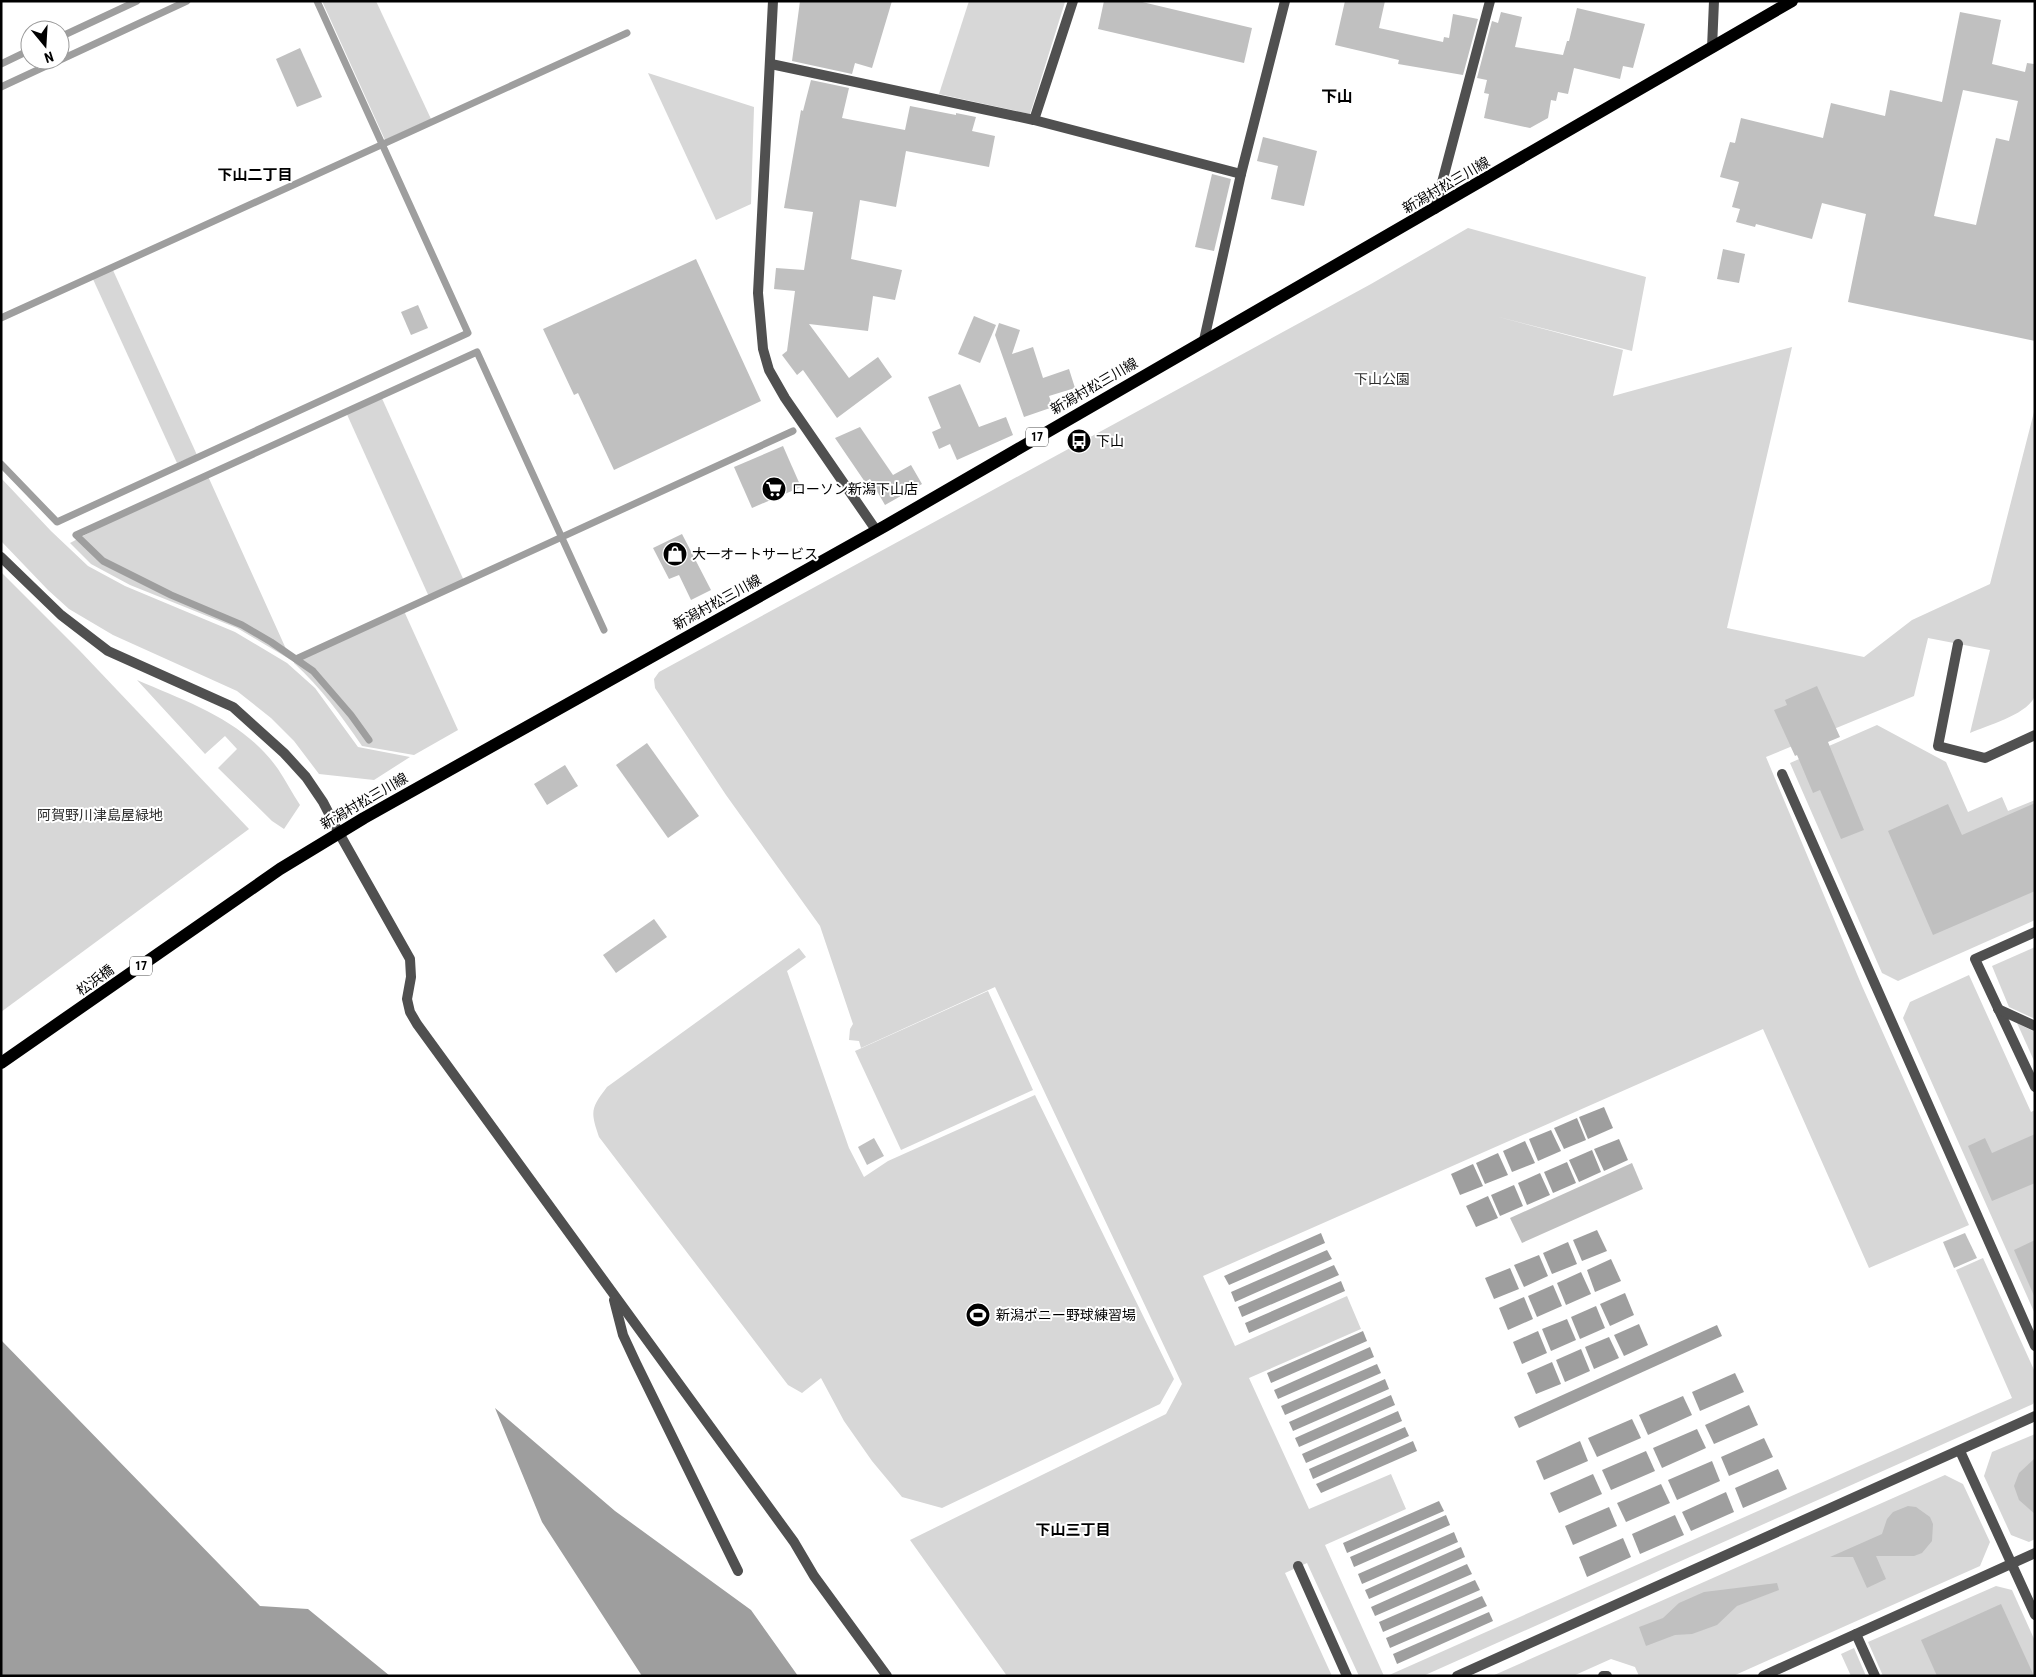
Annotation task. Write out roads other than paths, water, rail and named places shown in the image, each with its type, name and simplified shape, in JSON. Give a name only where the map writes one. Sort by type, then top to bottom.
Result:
[{"type":"main road","name":"新潟村松三川線","points":[[280,869],[339,833],[876,530],[1435,209],[1792,1]]},
{"type":"main road","name":"松浜橋","points":[[1,1063],[280,869]]},
{"type":"street","points":[[773,1],[758,293],[763,349],[770,370],[785,398],[876,530]]},
{"type":"street","points":[[1034,120],[1073,1]]},
{"type":"street","points":[[1204,340],[1241,174],[1284,1]]},
{"type":"street","points":[[1435,209],[1490,1]]},
{"type":"street","points":[[1712,48],[1714,1]]},
{"type":"street","points":[[771,64],[1034,120],[1241,174]]},
{"type":"street","points":[[1,557],[61,615],[108,651],[233,707],[284,753],[306,777],[323,802],[410,959],[411,977],[406,999],[416,1024],[794,1542],[814,1576],[887,1676]]},
{"type":"street","points":[[1958,644],[1938,746],[1985,758],[2035,735]]},
{"type":"street","points":[[1782,774],[2035,1346]]},
{"type":"street","points":[[2035,932],[1975,959],[2035,1087]]},
{"type":"street","points":[[1998,1009],[2035,1026]]},
{"type":"street","points":[[612,1294],[623,1335],[636,1364],[738,1571]]},
{"type":"street","points":[[1457,1676],[2035,1416]]},
{"type":"street","points":[[1960,1451],[2035,1615]]},
{"type":"street","points":[[1763,1676],[2035,1552]]},
{"type":"street","points":[[1298,1566],[1347,1676]]},
{"type":"street","points":[[1856,1634],[1875,1676]]},
{"type":"waterway","points":[[70,32],[137,1]]},
{"type":"waterway","points":[[70,55],[187,1]]},
{"type":"waterway","points":[[1,464],[57,522],[468,333],[317,1]]},
{"type":"waterway","points":[[1,318],[627,33]]},
{"type":"waterway","points":[[1,64],[20,55]]},
{"type":"waterway","points":[[1,87],[38,70]]},
{"type":"waterway","points":[[369,740],[351,715],[313,671],[271,642],[242,625],[171,595],[103,561],[76,535],[477,352],[604,630]]},
{"type":"waterway","points":[[296,659],[793,431]]},
{"type":"place","name":"下山","points":[[1079,441]]},
{"type":"place","name":"ローソン新潟下山店","points":[[774,489]]},
{"type":"place","name":"大一オートサービス","points":[[675,554]]},
{"type":"place","name":"新潟ポニー野球練習場","points":[[978,1315]]},
{"type":"district","name":"下山","points":[[1337,96]]},
{"type":"district","name":"下山二丁目","points":[[255,175]]},
{"type":"district","name":"下山三丁目","points":[[1073,1530]]},
{"type":"park label","name":"下山公園","points":[[1382,379]]},
{"type":"park label","name":"阿賀野川津島屋緑地","points":[[100,815]]}]
